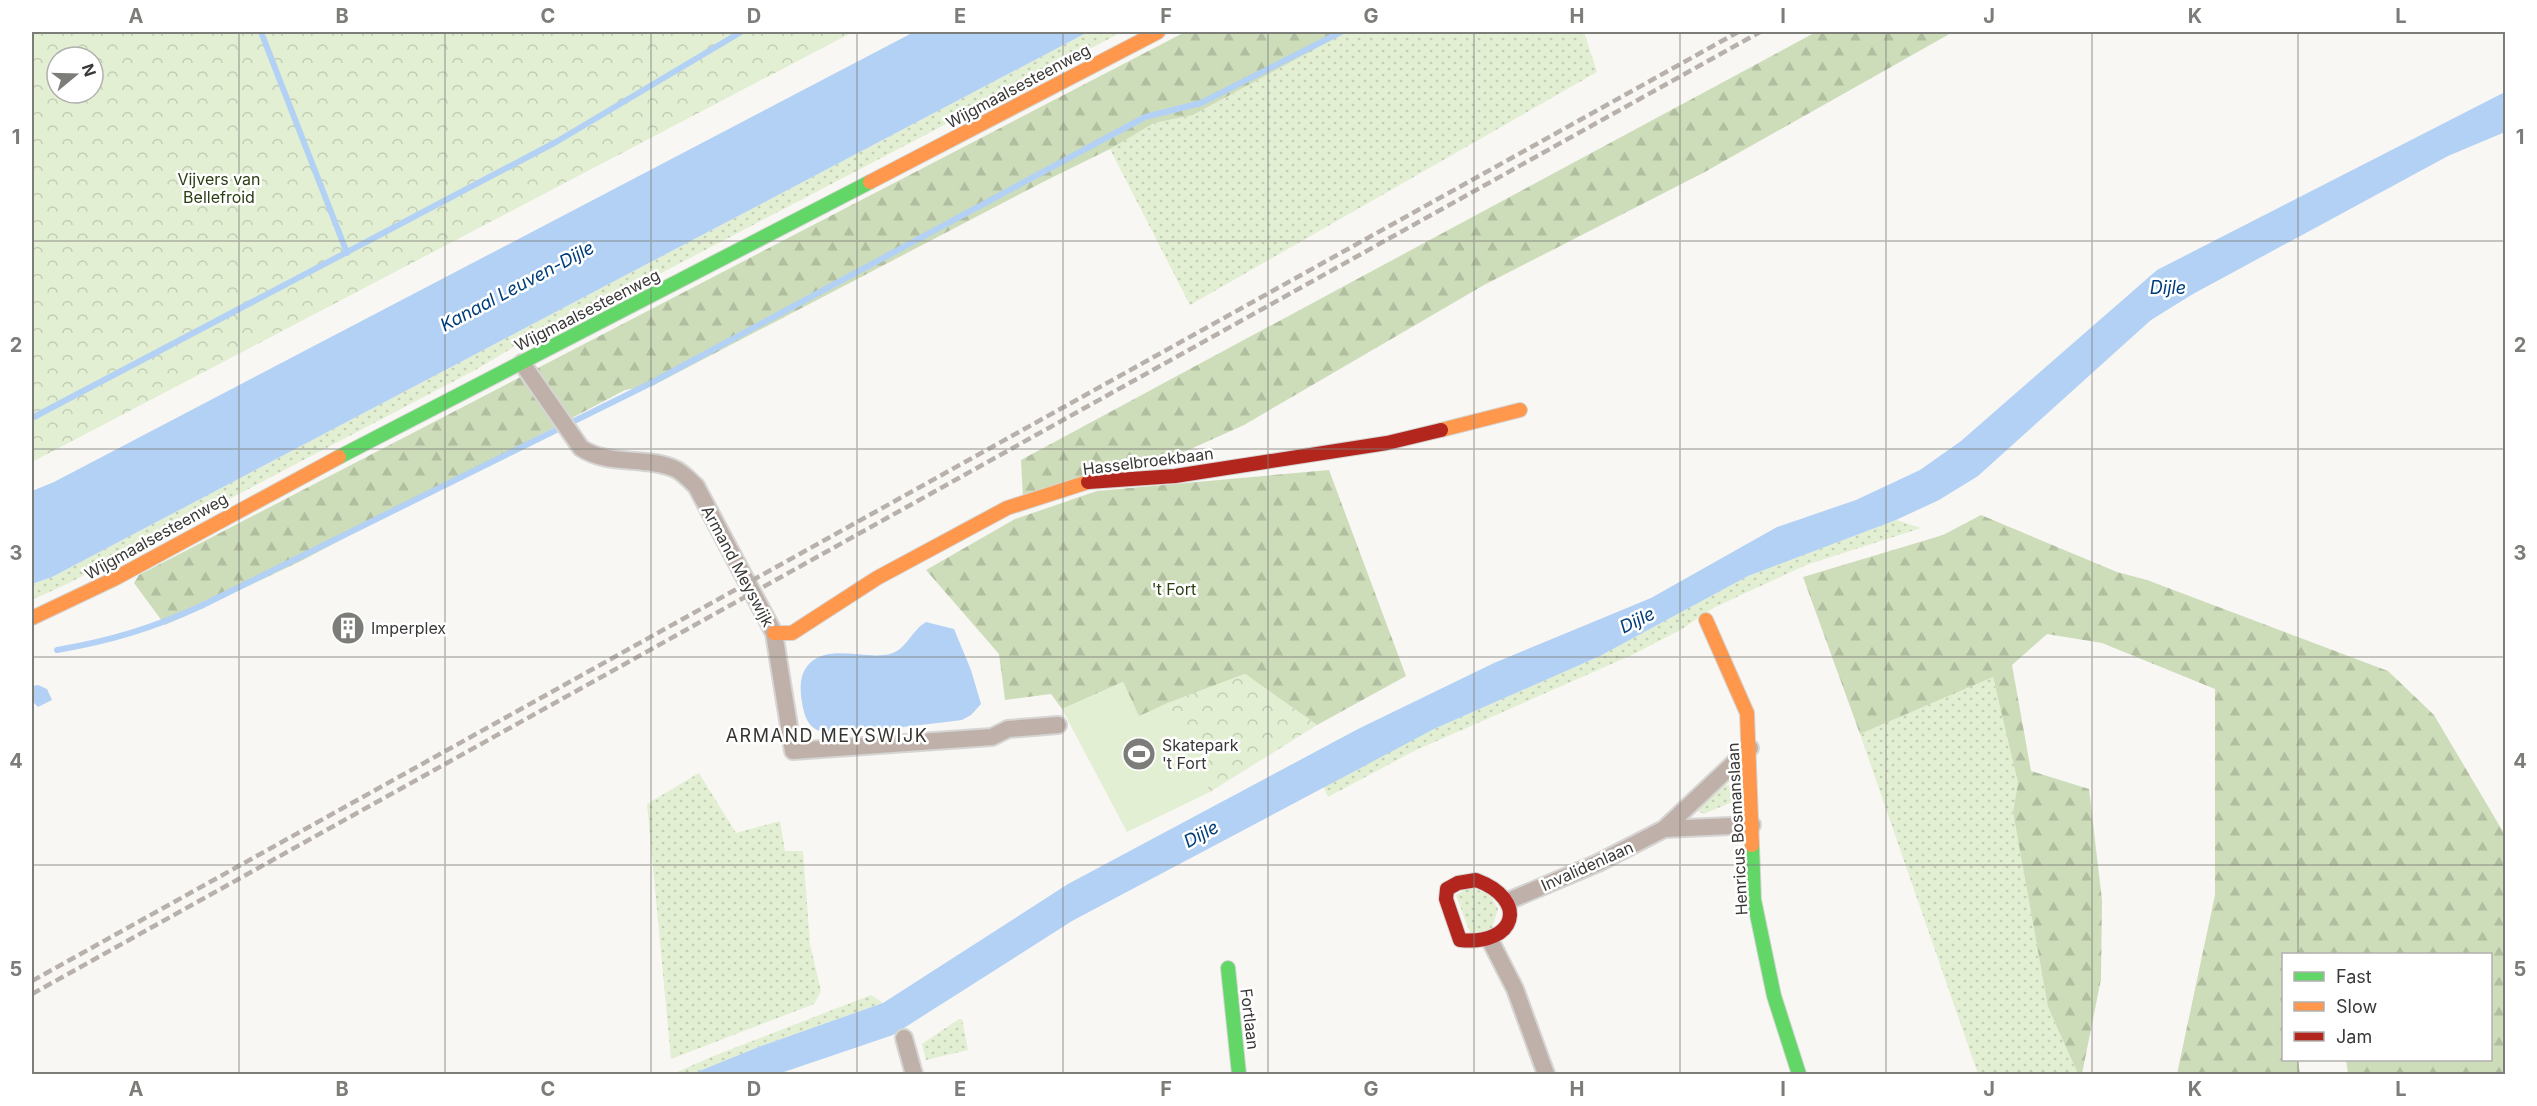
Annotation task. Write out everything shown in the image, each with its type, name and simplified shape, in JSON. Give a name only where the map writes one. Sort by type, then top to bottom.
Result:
[{"type":"street","name":"Wijgmaalsesteenweg","points":[[32,618],[114,579],[232,513],[1158,32]]},
{"type":"street","name":"Armand Meyswijk","points":[[522,363],[571,436],[595,457],[653,463],[675,469],[696,486],[774,633],[793,751],[992,737],[1008,729],[1059,725]]},
{"type":"street","name":"Hasselbroekbaan","points":[[774,633],[792,633],[877,578],[1007,508],[1089,482],[1175,476],[1387,443],[1520,410]]},
{"type":"street","name":"Henricus Bosmanslaan","points":[[1706,620],[1747,713],[1754,900],[1774,996],[1799,1074]]},
{"type":"street","name":"Invalidenlaan","points":[[1508,901],[1598,863],[1664,830],[1750,748]]},
{"type":"street","name":"Invalidenlaan","points":[[1664,830],[1752,825]]},
{"type":"street","points":[[1476,880],[1500,889],[1508,901],[1511,917],[1504,932],[1491,942],[1476,944],[1460,940],[1446,899],[1447,889],[1458,883],[1476,880]]},
{"type":"street","points":[[1491,942],[1515,990],[1546,1074]]},
{"type":"street","name":"Fortlaan","points":[[1228,968],[1230,1008],[1238,1039],[1239,1074]]},
{"type":"street","points":[[904,1038],[914,1074]]},
{"type":"green space","name":"Vijvers van Bellefroid","points":[[32,32],[853,32],[32,462]]},
{"type":"green space","points":[[1088,32],[1122,32],[535,339],[527,339],[477,369],[71,582],[32,600],[32,584],[52,577]]},
{"type":"green space","points":[[1185,32],[1346,32],[1193,115],[1154,123],[1110,149],[654,385],[625,390],[301,561],[165,625],[134,583],[139,575]]},
{"type":"green space","points":[[1346,32],[1584,32],[1597,72],[1190,305],[1110,149],[1154,123],[1193,115]]},
{"type":"green space","points":[[1816,32],[1953,32],[1703,173],[1484,285],[1244,425],[1166,460],[1023,498],[1021,460]]},
{"type":"green space","name":"'t Fort","points":[[1329,470],[1406,676],[1317,725],[1245,674],[1168,703],[1139,717],[1123,682],[1062,709],[1051,694],[1005,700],[999,654],[926,570],[1015,519],[1097,491]]},
{"type":"green space","points":[[1981,515],[2117,572],[2147,580],[2388,671],[2434,715],[2505,835],[2505,1074],[2348,1074],[2346,1061],[2492,1061],[2492,953],[2282,953],[2282,1061],[2298,1061],[2300,1074],[2177,1074],[2215,895],[2215,689],[2102,643],[2047,634],[2012,665],[2031,771],[2089,789],[2102,900],[2101,979],[2082,1074],[2078,1074],[2048,1007],[2013,812],[2018,783],[1993,677],[1860,734],[1803,577],[1943,535]]},
{"type":"green space","points":[[1896,520],[1921,528],[1806,565],[1713,608],[1682,629],[1632,655],[1414,751],[1328,797],[1323,786],[1434,729],[1600,656],[1748,576]]},
{"type":"green space","points":[[1245,674],[1317,725],[1210,792],[1168,703]]},
{"type":"green space","points":[[1993,677],[2018,783],[2013,812],[2048,1007],[2078,1074],[1978,1074],[1860,734]]},
{"type":"green space","name":"Skatepark 't Fort","points":[[1123,682],[1139,716],[1168,703],[1210,792],[1127,832],[1062,709]]},
{"type":"green space","points":[[699,773],[736,833],[780,821],[785,851],[803,851],[810,944],[821,991],[814,1004],[671,1059],[647,804]]},
{"type":"green space","points":[[1726,785],[1733,785],[1738,791],[1737,797],[1732,802],[1704,814],[1698,811],[1700,803]]},
{"type":"green space","points":[[1471,887],[1491,896],[1498,909],[1491,931],[1470,933],[1456,895]]},
{"type":"green space","points":[[871,995],[883,1003],[761,1046],[692,1074],[673,1074],[711,1057]]},
{"type":"green space","points":[[962,1019],[968,1050],[926,1060],[922,1044]]},
{"type":"water","name":"Kanaal Leuven-Dijle","points":[[914,32],[1088,32],[52,577],[32,584],[32,491],[54,482]]},
{"type":"water","name":"Dijle","points":[[2505,92],[2505,132],[2448,156],[2193,294],[2151,320],[1978,476],[1939,500],[1896,520],[1748,576],[1600,656],[1434,729],[1072,921],[893,1035],[778,1074],[692,1074],[761,1046],[883,1003],[1068,884],[1358,729],[1494,663],[1651,598],[1777,527],[1856,500],[1920,470],[1961,441],[2157,270]]},
{"type":"water","points":[[926,622],[954,629],[971,670],[981,704],[971,715],[962,720],[838,733],[824,732],[809,723],[802,702],[801,681],[810,663],[827,654],[880,655],[896,652]]},
{"type":"water","points":[[38,685],[47,689],[52,700],[38,707],[32,701],[32,686]]},
{"type":"waterway","points":[[261,32],[347,253]]},
{"type":"waterway","points":[[32,418],[556,142],[741,32]]},
{"type":"waterway","points":[[57,650],[131,633],[201,606],[651,383],[1145,117],[1201,103],[1341,32]]},
{"type":"railway","points":[[32,981],[1738,32]]},
{"type":"railway","points":[[32,994],[1760,32]]},
{"type":"traffic: fast","points":[[339,457],[870,182]]},
{"type":"traffic: fast","points":[[1752,845],[1754,900],[1774,996],[1799,1074]]},
{"type":"traffic: fast","points":[[1228,968],[1239,1074]]},
{"type":"traffic: slow","points":[[870,182],[1158,32]]},
{"type":"traffic: slow","points":[[1441,430],[1520,410]]},
{"type":"traffic: slow","points":[[32,618],[114,579],[339,457]]},
{"type":"traffic: slow","points":[[774,633],[792,633],[877,578],[1007,508],[1088,482]]},
{"type":"traffic: slow","points":[[1706,620],[1747,713],[1752,845]]},
{"type":"traffic: jam","points":[[1088,482],[1175,476],[1387,443],[1441,430]]},
{"type":"traffic: jam","points":[[1476,880],[1493,889],[1504,899],[1509,909],[1509,920],[1504,929],[1494,936],[1479,940],[1460,940],[1446,899],[1447,889],[1458,883],[1476,880]]},
{"type":"place","name":"Imperplex","points":[[348,628]]},
{"type":"place","name":"Skatepark 't Fort","points":[[1139,754]]},
{"type":"district","name":"ARMAND MEYSWIJK","points":[[827,735]]}]
